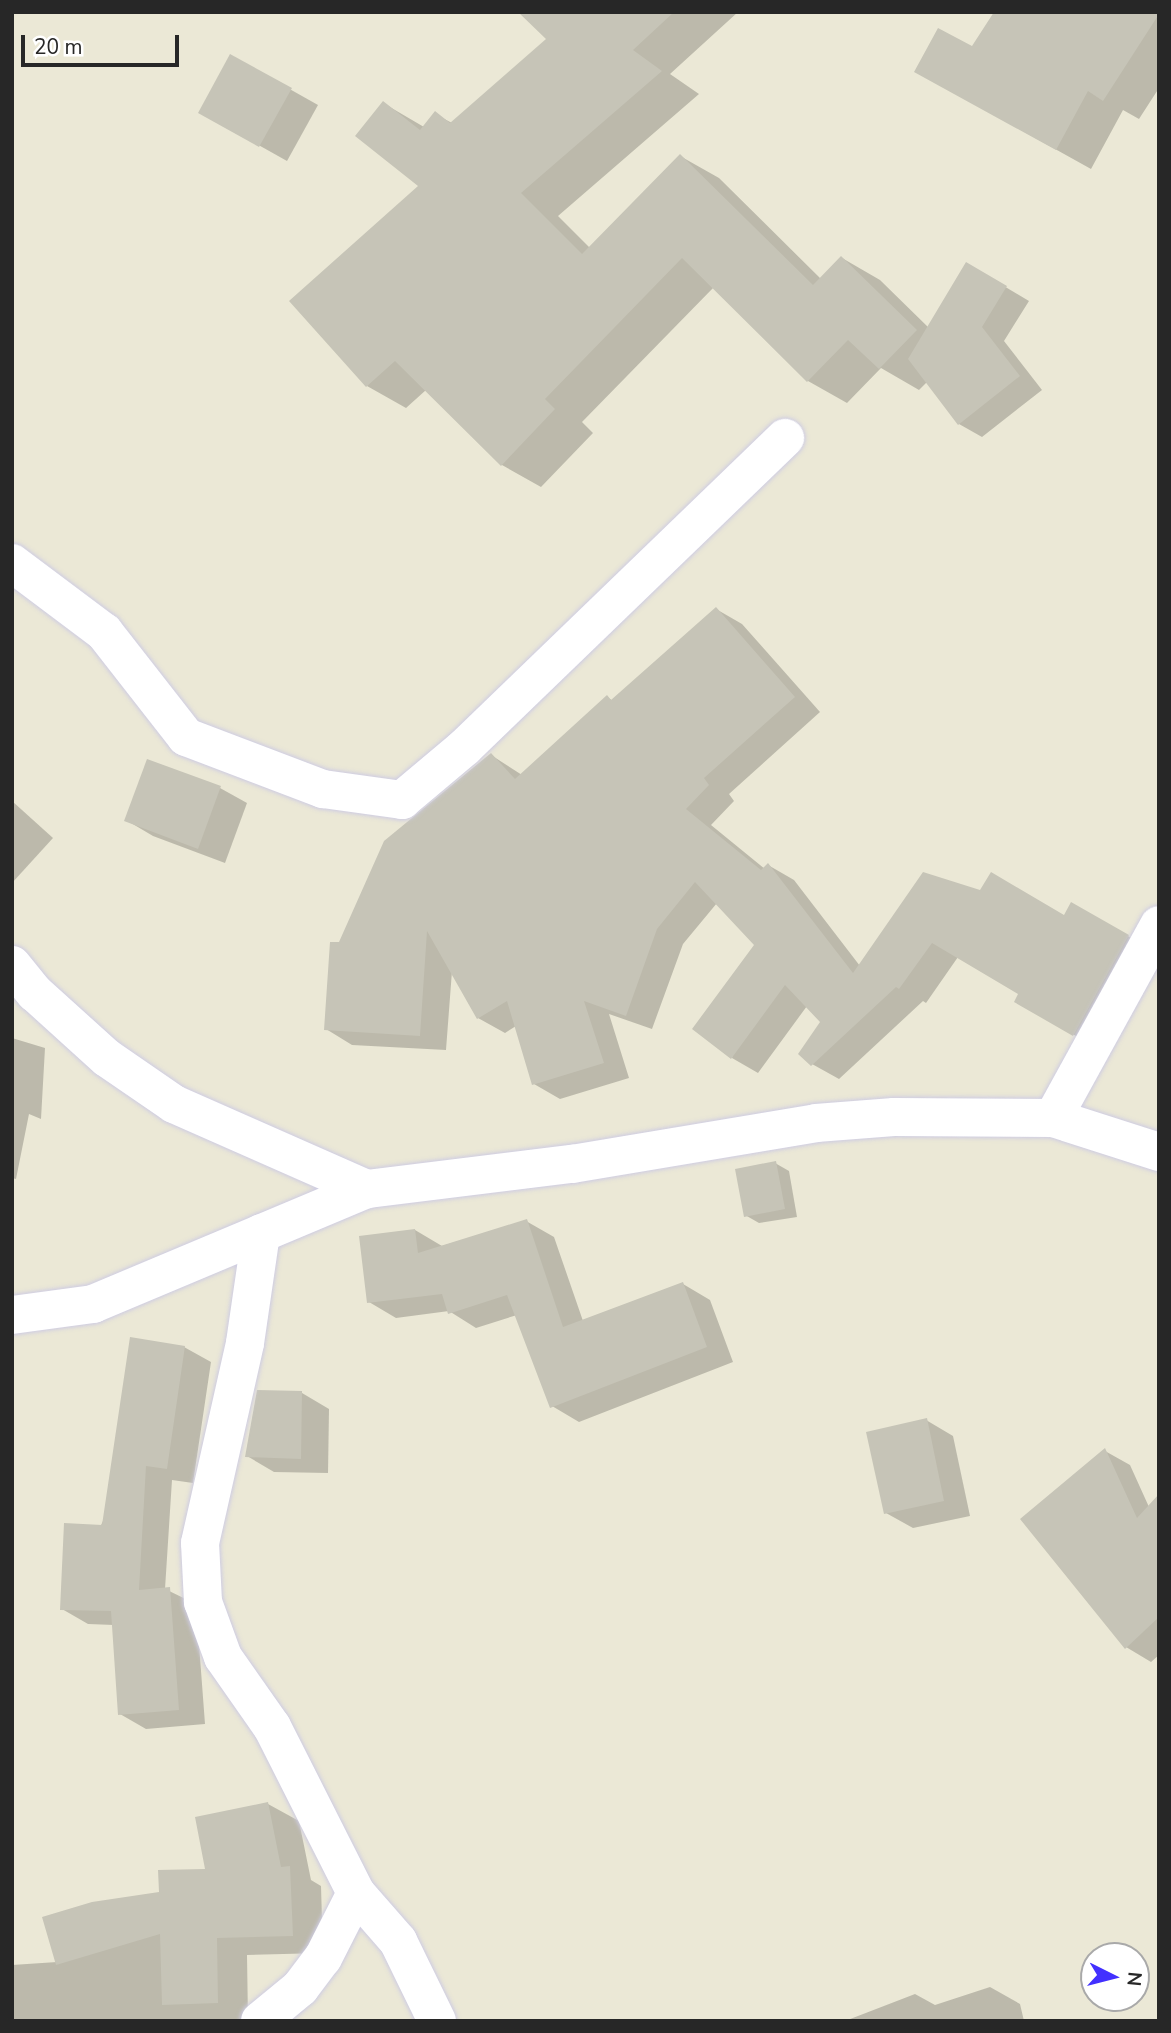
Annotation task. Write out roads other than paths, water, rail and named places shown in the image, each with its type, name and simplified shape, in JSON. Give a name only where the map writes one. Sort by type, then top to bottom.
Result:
[{"type":"street","points":[[12,563],[104,632],[186,737],[323,789],[402,800],[465,747],[785,438]]},
{"type":"street","points":[[1053,1118],[1159,925]]},
{"type":"street","points":[[12,965],[34,993],[107,1058],[174,1104],[367,1189]]},
{"type":"street","points":[[12,1315],[93,1304],[367,1189],[572,1164],[816,1123],[894,1116],[1053,1118],[1159,1152]]},
{"type":"street","points":[[261,1233],[245,1343],[200,1543],[203,1602],[223,1657],[272,1727],[356,1893],[398,1941],[438,2021]]},
{"type":"street","points":[[260,2021],[300,1989],[323,1958],[356,1893]]}]
